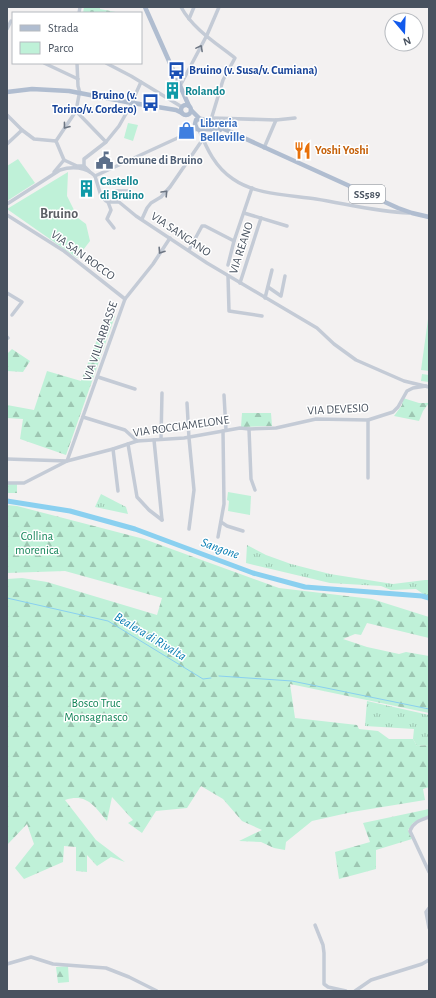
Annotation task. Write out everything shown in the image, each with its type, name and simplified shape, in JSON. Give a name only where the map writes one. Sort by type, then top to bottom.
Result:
[{"type":"main road","name":"SS589","points":[[145,7],[185,98],[184,109],[199,128],[228,131]]},
{"type":"main road","points":[[7,92],[24,89],[79,92],[139,104],[184,109]]},
{"type":"main road","name":"SS589","points":[[184,109],[200,119],[209,121],[306,167],[412,213],[429,217]]},
{"type":"main road","points":[[200,119],[196,120],[199,128],[209,121]]},
{"type":"street","points":[[181,7],[197,28],[235,58],[223,80],[209,121],[276,120],[295,118]]},
{"type":"street","points":[[189,19],[194,7]]},
{"type":"street","points":[[180,86],[219,7]]},
{"type":"street","points":[[7,19],[12,22],[7,29]]},
{"type":"street","points":[[46,64],[78,79]]},
{"type":"street","points":[[56,141],[76,111],[79,92],[77,64]]},
{"type":"street","points":[[108,64],[142,82],[184,109]]},
{"type":"street","points":[[114,228],[107,219],[111,210],[108,202],[101,196],[95,176],[84,166],[84,159],[106,142],[119,126],[142,82]]},
{"type":"street","points":[[76,111],[106,142]]},
{"type":"street","points":[[7,115],[22,130],[36,140],[56,141]]},
{"type":"street","points":[[264,148],[276,120]]},
{"type":"street","points":[[95,176],[199,128],[203,139],[216,163],[234,180],[252,188],[381,210],[412,213]]},
{"type":"street","points":[[7,144],[22,130]]},
{"type":"street","points":[[142,219],[147,208],[161,197],[170,187],[203,139]]},
{"type":"street","points":[[56,141],[64,160],[77,166],[84,166]]},
{"type":"street","points":[[53,175],[64,160]]},
{"type":"street","points":[[7,204],[60,170],[68,167],[76,167],[91,173]]},
{"type":"street","points":[[228,266],[234,241],[252,188]]},
{"type":"street","points":[[108,202],[114,201],[113,197],[116,191],[130,191]]},
{"type":"street","name":"VIA SANGANO","points":[[114,201],[119,202],[228,276],[317,328],[334,344],[356,360],[408,382],[428,387]]},
{"type":"street","points":[[244,213],[287,226]]},
{"type":"street","name":"VIA SAN ROCCO","points":[[7,215],[64,251],[125,299]]},
{"type":"street","name":"VIA REANO","points":[[240,283],[261,218]]},
{"type":"street","points":[[188,250],[202,226],[205,226],[234,241]]},
{"type":"street","name":"VIA VILLARBASSE","points":[[67,461],[125,299],[153,264],[170,238]]},
{"type":"street","points":[[265,298],[272,270]]},
{"type":"street","points":[[228,276],[229,311],[262,316]]},
{"type":"street","points":[[268,287],[281,296],[285,276]]},
{"type":"street","points":[[7,293],[22,302],[12,315]]},
{"type":"street","points":[[98,377],[135,389]]},
{"type":"street","points":[[408,382],[408,390],[428,387]]},
{"type":"street","name":"VIA DEVESIO","points":[[240,428],[276,428],[316,419],[368,420],[393,412],[398,407],[408,390]]},
{"type":"street","points":[[161,439],[162,393]]},
{"type":"street","points":[[218,537],[225,488],[224,395]]},
{"type":"street","points":[[187,403],[194,490],[189,529]]},
{"type":"street","points":[[83,417],[125,430],[137,441]]},
{"type":"street","points":[[368,420],[368,478]]},
{"type":"street","name":"VIA ROCCIAMELONE","points":[[7,459],[67,461],[137,441],[189,438],[240,428]]},
{"type":"street","points":[[249,429],[251,479],[255,490]]},
{"type":"street","points":[[128,444],[136,497],[162,520],[154,440]]},
{"type":"street","points":[[113,449],[118,491]]},
{"type":"street","points":[[7,482],[24,483],[67,461]]},
{"type":"street","points":[[221,522],[227,526],[243,531]]},
{"type":"street","points":[[429,817],[416,822],[410,831],[429,872]]},
{"type":"street","points":[[429,908],[426,912],[429,928]]},
{"type":"street","points":[[315,925],[323,946],[324,984],[328,987],[346,991]]},
{"type":"street","points":[[7,964],[31,957],[53,964],[106,968],[129,977],[157,991]]},
{"type":"street","points":[[355,991],[371,980],[422,964],[429,960]]},
{"type":"green space","points":[[84,7],[100,7],[100,9],[116,12],[83,12]]},
{"type":"green space","points":[[128,123],[138,125],[133,141],[124,138]]},
{"type":"green space","points":[[18,159],[35,183],[7,201],[7,166]]},
{"type":"green space","points":[[68,172],[67,196],[78,218],[86,224],[90,241],[77,258],[7,209]]},
{"type":"green space","points":[[429,312],[429,371],[421,370]]},
{"type":"green space","points":[[107,314],[115,316],[66,455],[20,439],[23,419],[7,418],[7,405],[34,410],[47,371],[81,381]]},
{"type":"green space","points":[[12,349],[30,361],[23,372],[7,371],[7,354]]},
{"type":"green space","points":[[422,374],[429,375],[429,382],[421,381]]},
{"type":"green space","points":[[403,398],[419,403],[429,403],[423,411],[419,421],[394,416],[402,405]]},
{"type":"green space","points":[[242,413],[271,413],[272,426],[241,427]]},
{"type":"green space","points":[[7,483],[17,483],[17,493],[7,493]]},
{"type":"green space","points":[[228,492],[251,496],[250,515],[228,511]]},
{"type":"green space","points":[[101,494],[126,507],[128,514],[95,507]]},
{"type":"green space","points":[[7,505],[17,506],[144,539],[279,588],[372,599],[429,617],[429,638],[367,623],[361,635],[355,634],[343,639],[367,647],[399,654],[406,652],[429,656],[429,713],[290,684],[295,718],[357,725],[359,729],[378,731],[389,739],[413,739],[417,746],[429,745],[429,787],[423,789],[425,800],[352,812],[312,821],[286,842],[285,850],[274,848],[261,842],[239,841],[262,830],[242,821],[223,799],[201,786],[187,808],[156,811],[142,833],[128,823],[133,820],[112,797],[107,821],[89,802],[79,798],[73,798],[65,800],[96,840],[125,862],[111,857],[97,866],[87,855],[87,872],[76,871],[76,847],[64,846],[63,862],[24,879],[15,868],[34,844],[27,824],[7,845],[7,579],[22,578],[47,582],[157,615],[162,598],[65,571],[7,573]]},
{"type":"green space","points":[[247,545],[266,555],[291,564],[330,574],[393,584],[429,580],[429,598],[416,589],[391,590],[381,586],[330,583],[246,563]]},
{"type":"green space","points":[[367,701],[429,715],[429,745],[417,746],[413,739],[414,729],[365,726]]},
{"type":"green space","points":[[429,809],[429,816],[413,823],[408,830],[412,839],[376,850],[376,869],[339,879],[335,852],[370,842],[363,823]]},
{"type":"green space","points":[[68,966],[69,982],[58,983],[56,967]]},
{"type":"waterway","name":"Sangone","points":[[7,501],[70,511],[135,529],[253,573],[305,587],[422,596],[429,598]]},
{"type":"waterway","name":"Bealera di Rivalta","points":[[7,598],[108,621],[203,679],[211,678]]},
{"type":"waterway","name":"Bealera di Rivalta","points":[[219,676],[292,681],[429,709]]},
{"type":"place","name":"Bruino (v. Susa/v. Cumiana)","points":[[176,70]]},
{"type":"place","name":"Rolando","points":[[172,91]]},
{"type":"place","name":"Bruino (v. Torino/v. Cordero)","points":[[150,102]]},
{"type":"place","name":"Libreria Belleville","points":[[187,130]]},
{"type":"place","name":"Yoshi Yoshi","points":[[302,150]]},
{"type":"place","name":"Comune di Bruino","points":[[104,160]]},
{"type":"place","name":"Castello di Bruino","points":[[87,188]]},
{"type":"district","name":"Bruino","points":[[59,214]]},
{"type":"park label","name":"Collina morenica","points":[[37,543]]},
{"type":"park label","name":"Bosco Truc Monsagnasco","points":[[96,710]]}]
